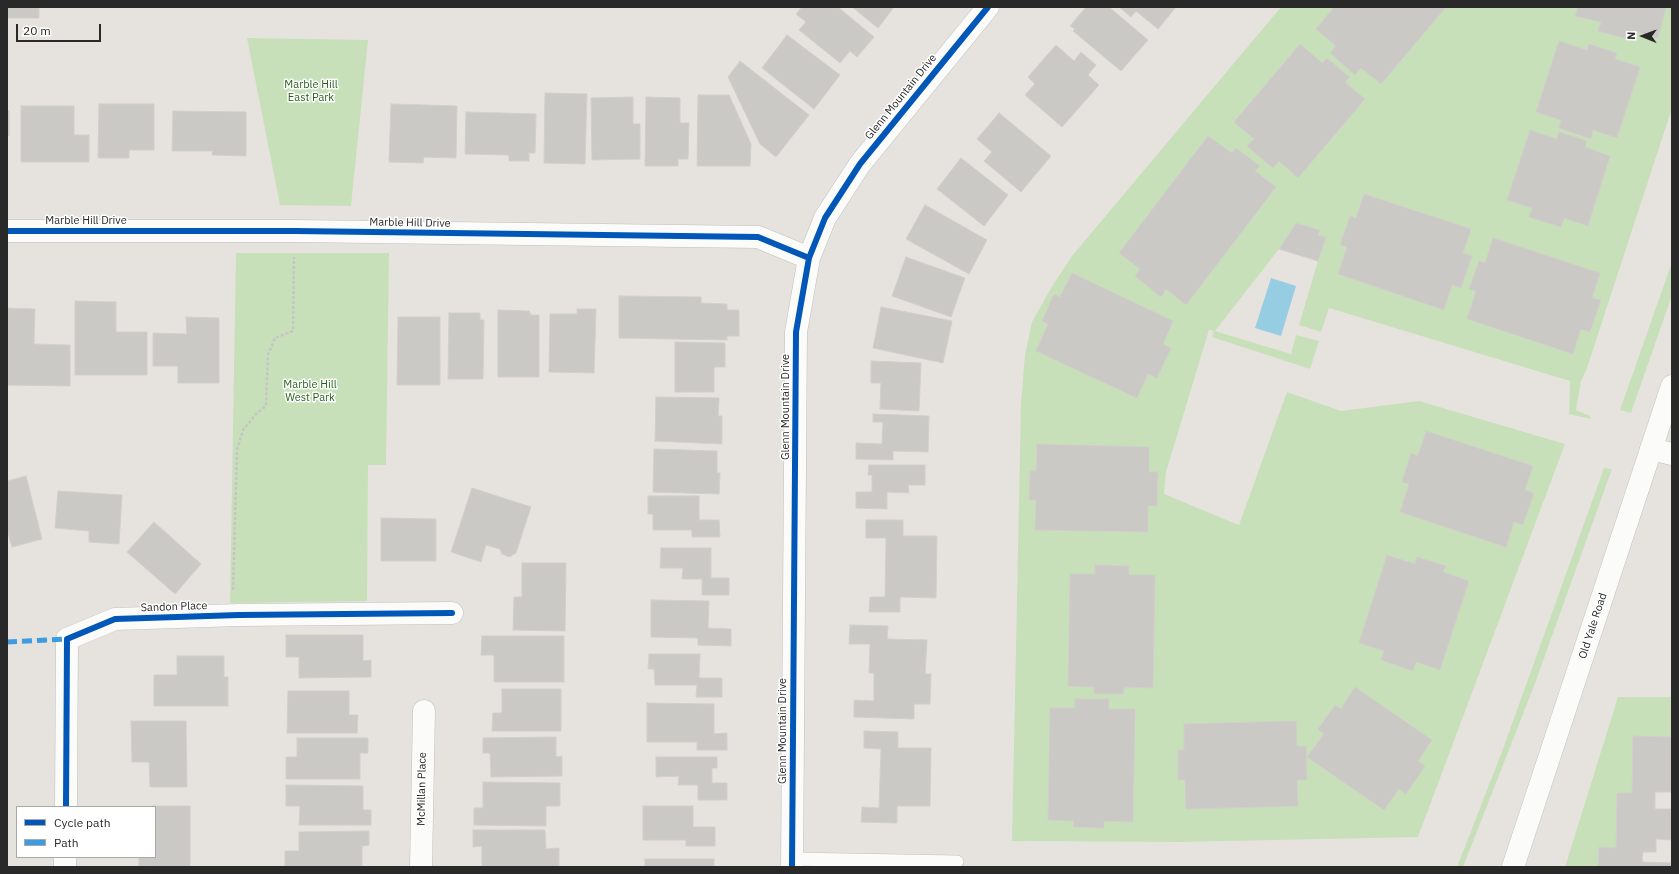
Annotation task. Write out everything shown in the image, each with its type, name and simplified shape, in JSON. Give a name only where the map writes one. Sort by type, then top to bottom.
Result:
[{"type":"street","name":"Glenn Mountain Drive","points":[[792,863],[796,332],[809,258],[825,218],[860,164],[988,7]]},
{"type":"street","name":"Marble Hill Drive","points":[[7,231],[295,231],[758,237],[809,258]]},
{"type":"street","name":"Old Yale Road","points":[[1513,867],[1672,386]]},
{"type":"street","points":[[1651,449],[1672,454]]},
{"type":"street","name":"Sandon Place","points":[[66,806],[67,639],[115,619],[239,615],[452,614]]},
{"type":"street","name":"McMillan Place","points":[[421,867],[424,711]]},
{"type":"lane","points":[[792,863],[957,862]]},
{"type":"path","points":[[239,615],[240,599],[233,599],[237,450],[243,430],[257,413],[266,406],[268,355],[275,338],[294,331],[295,231]]},
{"type":"green space","points":[[1281,7],[1672,7],[1672,108],[1587,368],[1581,381],[1576,410],[1590,416],[1591,419],[1569,414],[1570,381],[1329,308],[1321,332],[1299,325],[1325,237],[1318,235],[1320,230],[1297,223],[1279,249],[1215,331],[1291,354],[1296,335],[1319,341],[1310,369],[1212,337],[1214,331],[1209,330],[1166,472],[1164,494],[1239,525],[1287,392],[1341,411],[1419,401],[1565,444],[1418,837],[1180,842],[1012,841],[1021,404],[1025,355],[1032,322],[1051,288],[1072,256]]},
{"type":"green space","name":"Marble Hill East Park","points":[[247,38],[368,40],[351,206],[280,205]]},
{"type":"green space","name":"Marble Hill West Park","points":[[236,253],[389,253],[386,465],[368,465],[367,601],[230,603]]},
{"type":"green space","points":[[1672,262],[1672,295],[1631,413],[1620,410]]},
{"type":"green space","points":[[1604,468],[1612,469],[1534,686],[1463,867],[1457,867],[1503,749]]},
{"type":"green space","points":[[1618,697],[1672,697],[1672,737],[1632,793],[1616,848],[1599,847],[1598,867],[1565,867]]},
{"type":"water","points":[[1271,278],[1296,286],[1281,336],[1255,328]]},
{"type":"building","points":[[7,7],[39,7],[39,18],[7,18]]},
{"type":"building","points":[[802,7],[838,7],[874,37],[857,57],[850,51],[840,63],[799,30],[806,22],[796,14]]},
{"type":"building","points":[[852,7],[894,7],[878,28]]},
{"type":"building","points":[[1086,7],[1109,7],[1148,40],[1121,71],[1073,31],[1075,29],[1070,26]]},
{"type":"building","points":[[1119,7],[1176,7],[1158,29],[1136,11],[1131,17]]},
{"type":"building","points":[[1334,7],[1446,7],[1381,84],[1361,68],[1355,75],[1330,53],[1336,46],[1316,29]]},
{"type":"building","points":[[1578,7],[1666,7],[1658,38],[1633,31],[1631,40],[1598,31],[1601,22],[1575,16]]},
{"type":"building","points":[[787,35],[840,75],[814,109],[762,68]]},
{"type":"building","points":[[1559,41],[1587,50],[1589,44],[1617,53],[1615,59],[1640,67],[1617,138],[1593,130],[1591,139],[1559,128],[1561,120],[1536,112]]},
{"type":"building","points":[[1300,44],[1322,63],[1327,58],[1350,77],[1345,82],[1365,99],[1298,178],[1279,161],[1273,168],[1247,146],[1254,139],[1234,122]]},
{"type":"building","points":[[1056,45],[1074,61],[1081,52],[1096,65],[1088,75],[1099,85],[1062,127],[1025,95],[1035,84],[1028,77]]},
{"type":"building","points":[[740,61],[809,115],[776,157],[760,144],[728,77]]},
{"type":"building","points":[[545,93],[587,94],[585,164],[544,163]]},
{"type":"building","points":[[698,95],[729,95],[751,144],[750,166],[697,166]]},
{"type":"building","points":[[633,97],[633,124],[640,124],[640,159],[592,160],[591,98]]},
{"type":"building","points":[[646,97],[680,98],[680,123],[689,123],[688,159],[678,159],[678,166],[645,166]]},
{"type":"building","points":[[99,104],[154,104],[154,150],[129,150],[129,158],[98,158]]},
{"type":"building","points":[[391,104],[457,106],[456,158],[424,157],[423,163],[389,162]]},
{"type":"building","points":[[21,106],[74,106],[74,135],[89,135],[89,162],[21,162]]},
{"type":"building","points":[[7,111],[9,111],[9,136],[7,136]]},
{"type":"building","points":[[173,111],[246,112],[246,156],[212,155],[213,151],[172,151]]},
{"type":"building","points":[[466,112],[536,114],[535,153],[529,153],[529,161],[509,161],[509,155],[465,154]]},
{"type":"building","points":[[999,113],[1051,156],[1021,192],[984,161],[992,152],[977,139]]},
{"type":"building","points":[[1530,130],[1557,139],[1559,132],[1587,141],[1585,147],[1610,156],[1588,226],[1564,218],[1561,227],[1529,217],[1532,208],[1507,200]]},
{"type":"building","points":[[1208,136],[1232,153],[1236,148],[1260,166],[1255,171],[1276,187],[1186,305],[1166,289],[1161,297],[1135,276],[1140,269],[1119,253]]},
{"type":"building","points":[[961,158],[1008,195],[984,226],[937,189]]},
{"type":"building","points":[[1364,194],[1471,229],[1463,253],[1472,256],[1461,288],[1452,285],[1444,310],[1338,274],[1347,247],[1340,245],[1350,216],[1356,218]]},
{"type":"building","points":[[925,205],[987,240],[969,274],[906,239]]},
{"type":"building","points":[[1296,223],[1320,230],[1318,235],[1326,237],[1318,261],[1279,249]]},
{"type":"building","points":[[1493,238],[1600,273],[1592,298],[1601,300],[1590,332],[1581,329],[1573,354],[1467,319],[1476,291],[1469,289],[1479,261],[1485,263]]},
{"type":"building","points":[[906,257],[965,278],[951,317],[892,296]]},
{"type":"building","points":[[1072,273],[1173,321],[1163,344],[1171,348],[1157,378],[1148,374],[1137,398],[1036,351],[1048,324],[1042,321],[1054,294],[1060,297]]},
{"type":"building","points":[[619,296],[701,297],[701,303],[727,304],[727,310],[739,310],[739,336],[727,336],[727,340],[619,338]]},
{"type":"building","points":[[75,301],[116,302],[116,332],[147,332],[147,375],[75,375]]},
{"type":"building","points":[[881,307],[952,321],[943,363],[873,348]]},
{"type":"building","points":[[7,308],[35,309],[34,344],[70,345],[70,386],[7,385]]},
{"type":"building","points":[[577,309],[596,309],[594,373],[549,372],[550,314],[577,314]]},
{"type":"building","points":[[498,310],[529,311],[531,315],[539,315],[539,377],[498,377]]},
{"type":"building","points":[[449,313],[480,313],[480,320],[484,320],[483,379],[448,379]]},
{"type":"building","points":[[186,317],[219,318],[219,383],[178,383],[178,366],[153,366],[153,333],[187,334]]},
{"type":"building","points":[[398,317],[440,317],[440,385],[397,385]]},
{"type":"building","points":[[675,342],[725,343],[725,367],[714,367],[714,392],[675,392]]},
{"type":"building","points":[[871,361],[921,363],[919,411],[880,409],[881,383],[871,383]]},
{"type":"building","points":[[656,397],[719,398],[718,416],[722,416],[722,444],[655,441]]},
{"type":"building","points":[[873,414],[929,416],[928,452],[893,451],[893,460],[856,459],[856,443],[882,444],[883,422],[873,422]]},
{"type":"building","points":[[1426,431],[1533,466],[1525,490],[1534,493],[1523,525],[1514,522],[1506,547],[1400,512],[1409,484],[1402,482],[1411,453],[1418,456]]},
{"type":"building","points":[[1037,444],[1149,447],[1149,472],[1158,472],[1157,506],[1148,506],[1148,532],[1035,530],[1036,500],[1029,500],[1030,471],[1036,471]]},
{"type":"building","points":[[654,449],[717,451],[717,473],[720,473],[719,494],[653,492]]},
{"type":"building","points":[[869,465],[925,465],[925,485],[908,485],[909,493],[887,492],[887,509],[856,508],[856,492],[872,492],[872,475],[868,475]]},
{"type":"building","points":[[26,476],[42,539],[12,547],[8,533],[7,534],[7,481]]},
{"type":"building","points":[[472,488],[531,507],[516,553],[509,557],[502,554],[500,549],[486,545],[481,562],[451,552]]},
{"type":"building","points":[[58,491],[122,495],[119,544],[89,542],[89,531],[55,528]]},
{"type":"building","points":[[648,496],[699,496],[699,520],[719,520],[720,537],[692,537],[692,530],[653,530],[653,514],[648,514]]},
{"type":"building","points":[[381,518],[436,519],[436,561],[381,561]]},
{"type":"building","points":[[866,520],[903,520],[903,536],[937,536],[936,598],[900,597],[900,612],[869,612],[870,597],[885,597],[886,538],[866,538]]},
{"type":"building","points":[[154,522],[201,564],[175,594],[127,552]]},
{"type":"building","points":[[661,548],[711,548],[711,578],[729,578],[729,595],[702,595],[702,579],[682,579],[683,568],[660,568]]},
{"type":"building","points":[[1387,555],[1415,564],[1417,557],[1446,566],[1443,572],[1469,581],[1440,670],[1416,662],[1413,671],[1381,660],[1384,651],[1359,643]]},
{"type":"building","points":[[522,563],[566,563],[565,631],[513,630],[514,597],[522,597]]},
{"type":"building","points":[[1095,565],[1129,566],[1129,575],[1155,575],[1153,688],[1124,687],[1123,694],[1094,694],[1094,687],[1068,686],[1070,574],[1095,574]]},
{"type":"building","points":[[651,600],[709,601],[708,628],[731,629],[731,646],[698,645],[698,638],[651,637]]},
{"type":"building","points":[[850,625],[888,626],[887,639],[927,640],[925,674],[931,674],[930,704],[914,704],[914,719],[854,717],[854,700],[874,701],[874,673],[869,673],[870,644],[849,644]]},
{"type":"building","points":[[286,635],[363,635],[363,661],[371,660],[371,677],[299,678],[299,657],[286,657]]},
{"type":"building","points":[[482,636],[564,636],[564,682],[494,682],[494,655],[481,655]]},
{"type":"building","points":[[649,654],[700,654],[699,678],[722,678],[722,697],[696,697],[697,685],[655,685],[654,669],[648,669]]},
{"type":"building","points":[[177,656],[224,656],[224,677],[228,677],[228,706],[154,706],[154,675],[177,675]]},
{"type":"building","points":[[1355,687],[1432,740],[1418,761],[1425,766],[1406,794],[1399,789],[1384,810],[1307,757],[1324,734],[1318,729],[1335,705],[1341,709]]},
{"type":"building","points":[[502,689],[561,689],[561,731],[492,731],[493,713],[502,713]]},
{"type":"building","points":[[288,691],[349,691],[349,715],[358,715],[357,733],[287,733]]},
{"type":"building","points":[[1075,699],[1109,699],[1109,709],[1135,709],[1133,822],[1104,821],[1104,828],[1073,827],[1074,821],[1048,820],[1050,708],[1075,708]]},
{"type":"building","points":[[647,703],[714,704],[714,734],[727,733],[727,750],[697,750],[697,742],[647,742]]},
{"type":"building","points":[[131,721],[186,721],[187,787],[150,787],[149,762],[132,762]]},
{"type":"building","points":[[1296,721],[1297,746],[1306,746],[1307,780],[1297,780],[1298,806],[1186,809],[1185,780],[1178,780],[1178,750],[1184,750],[1184,724]]},
{"type":"building","points":[[864,731],[898,732],[898,748],[931,748],[930,806],[897,806],[897,823],[861,822],[862,807],[879,808],[881,749],[864,748]]},
{"type":"building","points":[[1633,736],[1672,737],[1672,792],[1655,792],[1655,809],[1672,809],[1672,840],[1656,839],[1656,852],[1643,852],[1642,862],[1671,863],[1671,867],[1598,867],[1599,847],[1616,848],[1617,793],[1632,793]]},
{"type":"building","points":[[556,737],[556,757],[562,756],[562,776],[491,777],[490,753],[483,753],[483,738]]},
{"type":"building","points":[[297,738],[368,738],[368,753],[360,753],[360,779],[286,779],[286,757],[297,757]]},
{"type":"building","points":[[656,757],[717,757],[717,768],[712,768],[712,783],[727,783],[727,800],[698,800],[698,785],[678,785],[679,776],[656,777]]},
{"type":"building","points":[[483,782],[560,783],[560,806],[546,806],[546,826],[474,825],[474,808],[483,808]]},
{"type":"building","points":[[286,785],[363,786],[363,810],[371,810],[371,825],[299,825],[300,806],[286,806]]},
{"type":"building","points":[[156,806],[190,806],[190,867],[139,866],[139,858],[156,858]]},
{"type":"building","points":[[643,806],[693,806],[693,827],[715,827],[715,846],[686,846],[686,840],[643,840]]},
{"type":"building","points":[[473,830],[545,830],[546,849],[559,848],[559,867],[482,867],[482,846],[473,847]]},
{"type":"building","points":[[369,831],[369,845],[362,846],[362,867],[285,867],[285,851],[299,851],[299,832]]},
{"type":"building","points":[[645,859],[714,859],[714,867],[645,867]]},
{"type":"marked path","points":[[7,642],[67,639]]},
{"type":"cycle path","points":[[792,867],[796,332],[809,258],[825,218],[860,164],[988,7]]},
{"type":"cycle path","points":[[7,231],[295,231],[758,237],[809,258]]},
{"type":"cycle path","points":[[66,806],[67,639],[115,619],[239,615],[452,613]]}]
